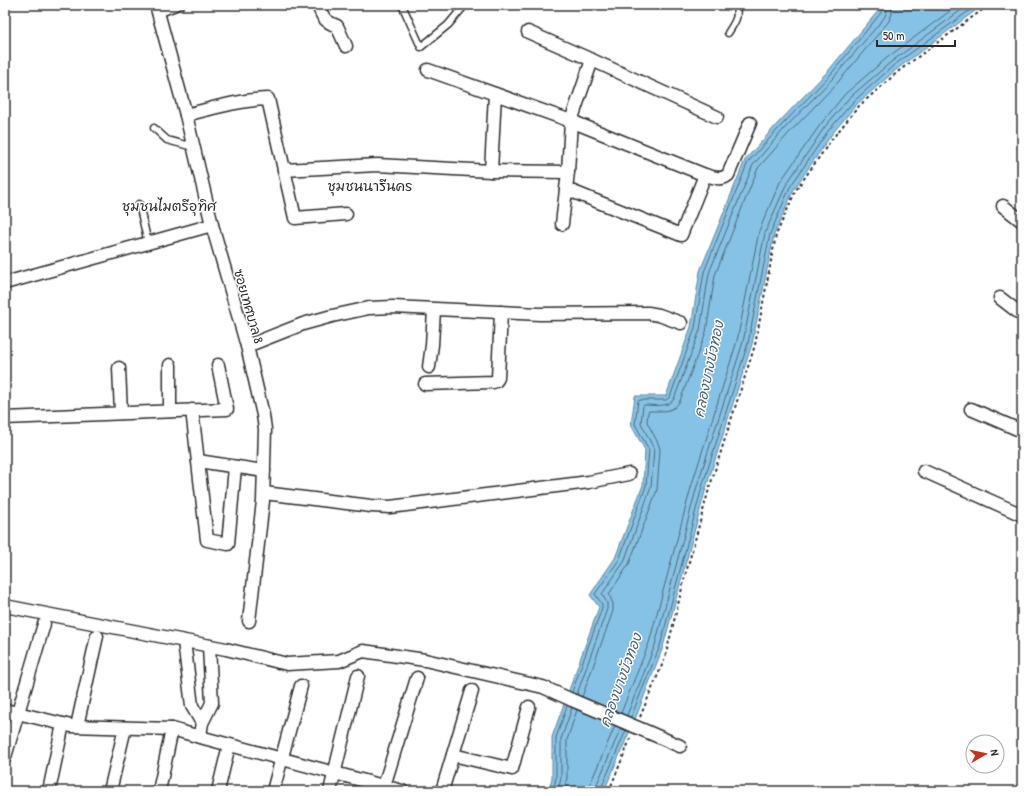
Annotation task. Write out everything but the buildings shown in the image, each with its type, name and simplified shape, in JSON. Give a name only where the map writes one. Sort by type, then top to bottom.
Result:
[{"type":"street","points":[[318,5],[324,19],[337,26],[346,46]]},
{"type":"street","name":"ซอยเทศบาล 8","points":[[157,9],[186,115],[212,224],[247,346],[264,422],[264,493],[249,621]]},
{"type":"street","points":[[528,32],[717,117]]},
{"type":"street","points":[[562,224],[568,172],[571,121],[592,60]]},
{"type":"street","points":[[428,70],[571,121],[705,175],[722,178],[728,175],[750,123]]},
{"type":"street","points":[[491,171],[495,94]]},
{"type":"street","points":[[186,115],[249,99],[268,99],[295,218],[346,214]]},
{"type":"street","points":[[284,170],[378,165],[491,171],[568,172]]},
{"type":"street","points":[[566,189],[681,235],[705,175]]},
{"type":"street","points":[[1003,206],[1022,220]]},
{"type":"street","points":[[5,283],[212,224]]},
{"type":"street","points":[[1000,298],[1022,315]]},
{"type":"street","points":[[247,346],[303,324],[369,308],[394,307],[540,314],[648,313],[659,315],[681,324]]},
{"type":"street","points":[[429,366],[434,310]]},
{"type":"street","points":[[425,384],[496,381],[498,378],[501,312]]},
{"type":"street","points":[[170,365],[170,411]]},
{"type":"street","points":[[5,418],[227,409],[218,365]]},
{"type":"street","points":[[119,368],[121,413]]},
{"type":"street","points":[[971,409],[1022,431]]},
{"type":"street","points":[[192,410],[207,540],[228,544],[235,467]]},
{"type":"street","points":[[198,462],[264,471]]},
{"type":"street","points":[[924,470],[1022,515]]},
{"type":"street","points":[[264,493],[390,507],[589,482],[629,474]]},
{"type":"street","points":[[5,606],[209,646],[287,664],[339,662],[363,651],[425,660],[543,687],[680,746]]},
{"type":"street","points":[[5,757],[44,624]]},
{"type":"street","points":[[78,726],[97,636]]},
{"type":"street","points":[[184,641],[192,706],[202,722]]},
{"type":"street","points":[[200,737],[202,722],[212,703],[209,646]]},
{"type":"street","points":[[330,791],[358,676]]},
{"type":"street","points":[[388,788],[417,678]]},
{"type":"street","points":[[273,791],[301,686]]},
{"type":"street","points":[[442,791],[472,691]]},
{"type":"street","points":[[453,755],[512,769],[529,707]]},
{"type":"street","points":[[5,710],[63,724],[78,726],[172,729],[402,791]]},
{"type":"street","points":[[49,791],[63,724]]},
{"type":"street","points":[[110,791],[125,728]]},
{"type":"street","points":[[159,791],[172,729]]},
{"type":"street","points":[[218,791],[229,745]]},
{"type":"lane","points":[[157,9],[181,5]]},
{"type":"lane","points":[[402,5],[421,47],[448,25],[465,5]]},
{"type":"lane","points":[[728,33],[735,22],[737,12],[734,5]]},
{"type":"lane","points":[[154,128],[166,140],[193,147]]},
{"type":"lane","points":[[139,204],[148,243]]},
{"type":"path","points":[[609,791],[638,729],[665,658],[684,580],[709,489],[755,345],[776,235],[796,190],[832,139],[860,106],[900,70],[989,5]]},
{"type":"water","name":"คลองบางบัวทอง","points":[[875,5],[983,5],[897,69],[856,105],[832,134],[794,189],[774,235],[752,344],[706,488],[663,647],[638,712],[604,791],[549,791],[552,778],[552,737],[599,607],[590,595],[615,558],[643,485],[645,450],[631,425],[635,396],[666,396],[691,327],[700,271],[745,160],[828,71],[878,11]]},
{"type":"district","name":"ชุมชนนารีนคร","points":[[370,185]]},
{"type":"district","name":"ชุมชนไมตรีอุทิศ","points":[[169,205]]}]
